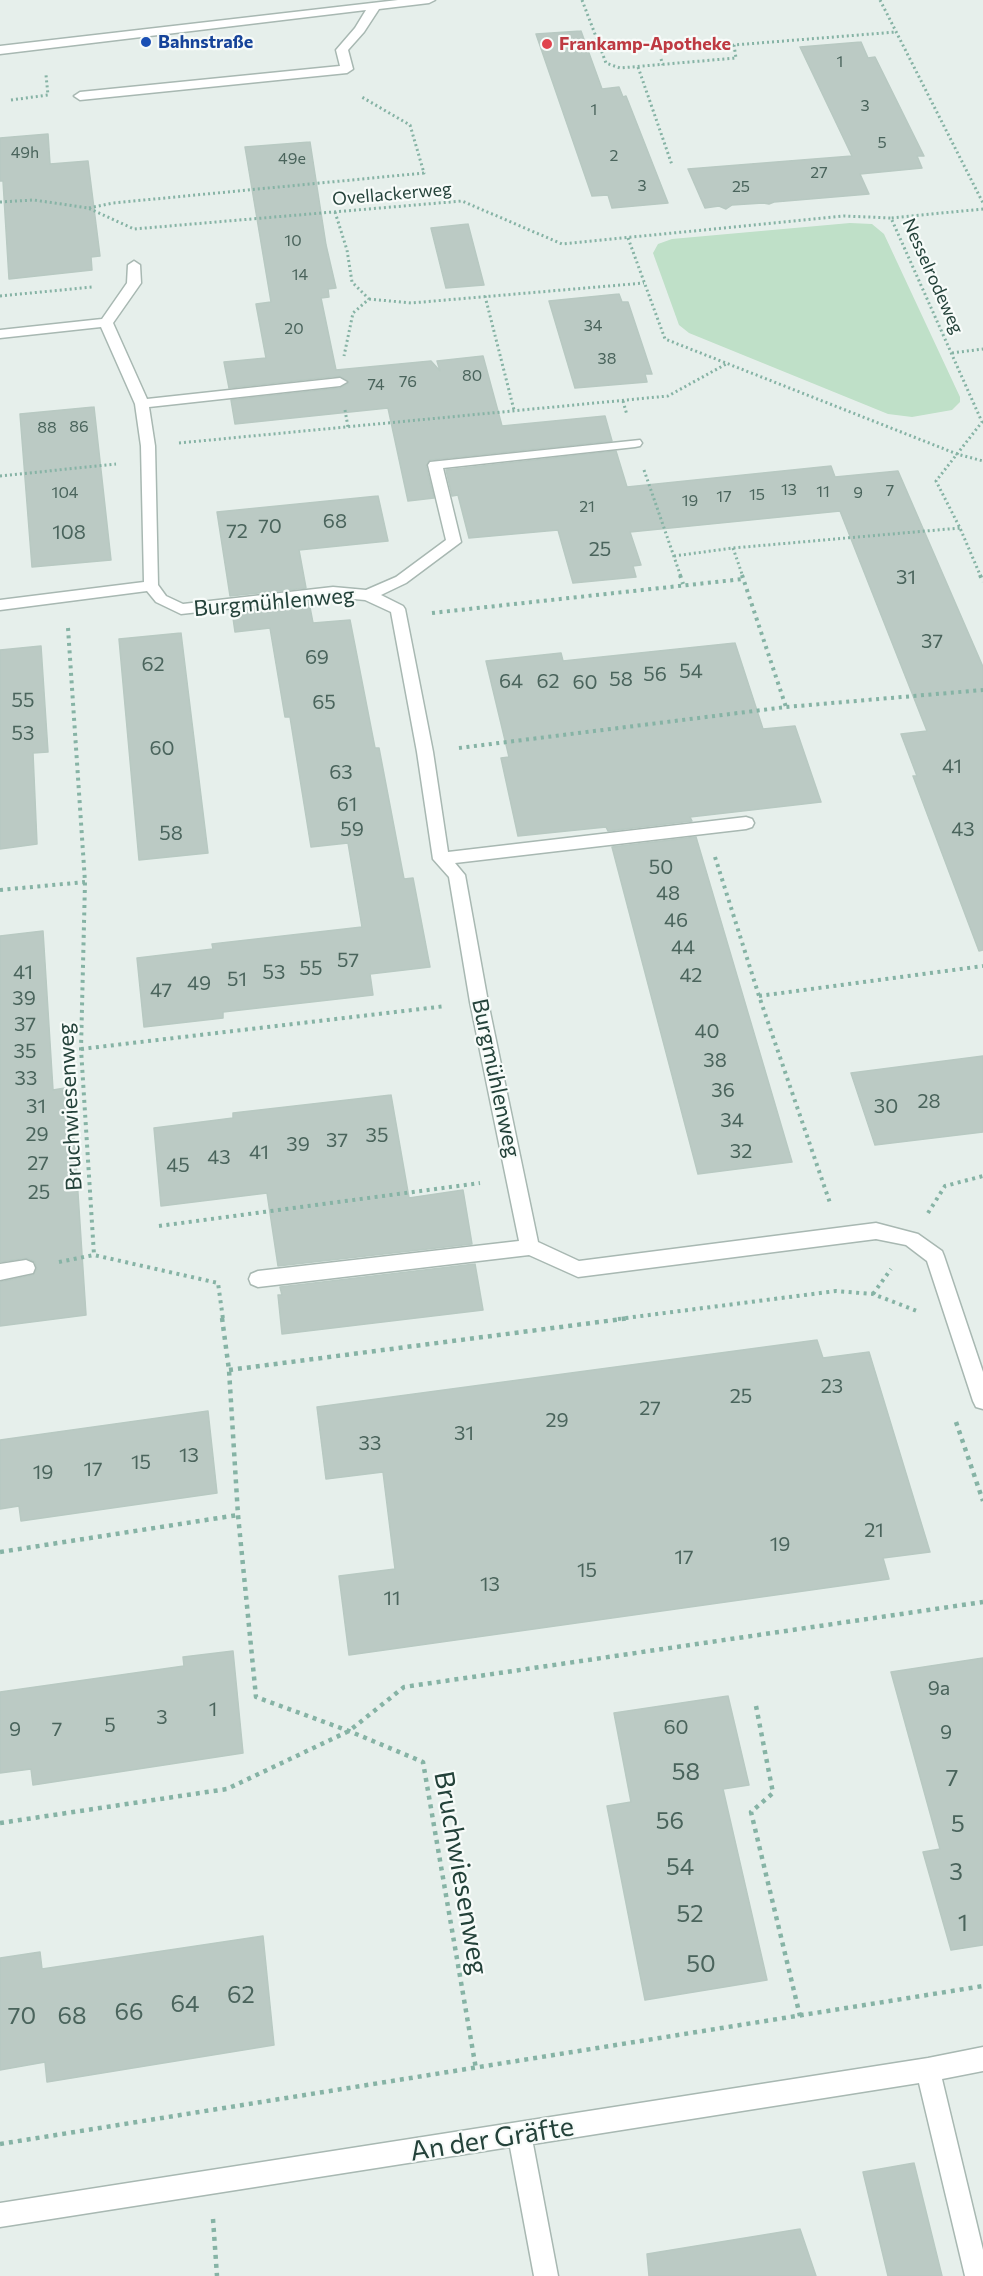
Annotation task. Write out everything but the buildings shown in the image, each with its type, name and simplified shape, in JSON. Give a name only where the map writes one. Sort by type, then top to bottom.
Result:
[{"type":"street","points":[[0,50],[147,31],[429,0]]},
{"type":"street","points":[[80,96],[346,69],[342,50],[360,30],[374,7]]},
{"type":"street","points":[[0,334],[106,323],[134,284],[134,265]]},
{"type":"street","points":[[0,605],[151,586],[148,446],[142,404],[106,323]]},
{"type":"street","points":[[142,404],[340,382]]},
{"type":"street","points":[[368,595],[402,580],[454,542],[435,465],[634,443]]},
{"type":"street","name":"Burgmühlenweg","points":[[151,586],[161,599],[181,609],[333,592],[368,595],[398,609],[425,752],[441,859],[457,875],[479,1002],[530,1247]]},
{"type":"street","points":[[441,859],[746,823]]},
{"type":"street","points":[[258,1279],[530,1247],[578,1269],[876,1231],[911,1239],[935,1256],[983,1401]]},
{"type":"street","points":[[0,1272],[26,1269]]},
{"type":"street","name":"An der Gräfte","points":[[0,2215],[928,2070],[983,2059]]},
{"type":"street","points":[[928,2070],[977,2276]]},
{"type":"street","points":[[519,2134],[546,2276]]},
{"type":"path","points":[[582,0],[606,63],[620,68],[736,58],[734,45],[896,32]]},
{"type":"path","points":[[880,0],[983,203]]},
{"type":"path","points":[[11,100],[48,95],[42,44]]},
{"type":"path","points":[[661,59],[663,64]]},
{"type":"path","points":[[638,67],[672,165]]},
{"type":"path","points":[[88,208],[113,203],[424,173],[410,125],[352,91],[346,69]]},
{"type":"path","name":"Ovellackerweg","points":[[0,202],[34,200],[88,208],[134,229],[462,201],[562,244],[844,216],[891,218]]},
{"type":"path","name":"Nesselrodeweg","points":[[983,209],[891,218],[982,422],[936,481],[960,528],[983,582]]},
{"type":"path","points":[[335,212],[347,250],[351,282],[369,299],[411,303],[644,283]]},
{"type":"path","points":[[628,238],[665,339],[957,454],[983,461]]},
{"type":"path","points":[[0,296],[134,284]]},
{"type":"path","points":[[485,296],[514,410]]},
{"type":"path","points":[[348,427],[340,382],[353,313],[369,299]]},
{"type":"path","points":[[952,353],[983,349]]},
{"type":"path","points":[[148,446],[668,396],[728,363]]},
{"type":"path","points":[[623,401],[634,443],[683,584]]},
{"type":"path","points":[[0,476],[148,461]]},
{"type":"path","points":[[674,556],[733,548],[960,528]]},
{"type":"path","points":[[733,548],[786,707]]},
{"type":"path","points":[[432,613],[743,579]]},
{"type":"path","name":"Bruchwiesenweg","points":[[66,597],[84,882],[81,1049],[94,1256],[218,1283],[229,1370],[238,1515],[255,1697],[349,1731],[423,1762],[476,2069]]},
{"type":"path","points":[[425,752],[786,707],[983,690]]},
{"type":"path","points":[[706,829],[759,996],[841,1235]]},
{"type":"path","points":[[0,890],[84,882]]},
{"type":"path","points":[[759,996],[983,966]]},
{"type":"path","points":[[81,1049],[479,1002]]},
{"type":"path","points":[[911,1239],[945,1186],[983,1176]]},
{"type":"path","points":[[159,1226],[516,1178]]},
{"type":"path","points":[[229,1370],[836,1291],[873,1294],[919,1312]]},
{"type":"path","points":[[953,1412],[983,1501]]},
{"type":"path","points":[[0,1552],[238,1515]]},
{"type":"path","points":[[0,1823],[227,1789],[349,1731],[404,1687],[983,1602]]},
{"type":"path","points":[[756,1706],[772,1793],[752,1812],[800,2016]]},
{"type":"path","points":[[0,2144],[983,1986]]},
{"type":"path","points":[[210,2182],[217,2276]]},
{"type":"green space","points":[[850,223],[872,224],[884,234],[960,397],[960,402],[952,410],[912,417],[888,414],[689,333],[679,325],[653,253],[658,244],[672,239]]},
{"type":"place","name":"Bahnstraße","points":[[146,42]]},
{"type":"place","name":"Frankamp-Apotheke","points":[[547,44]]}]
